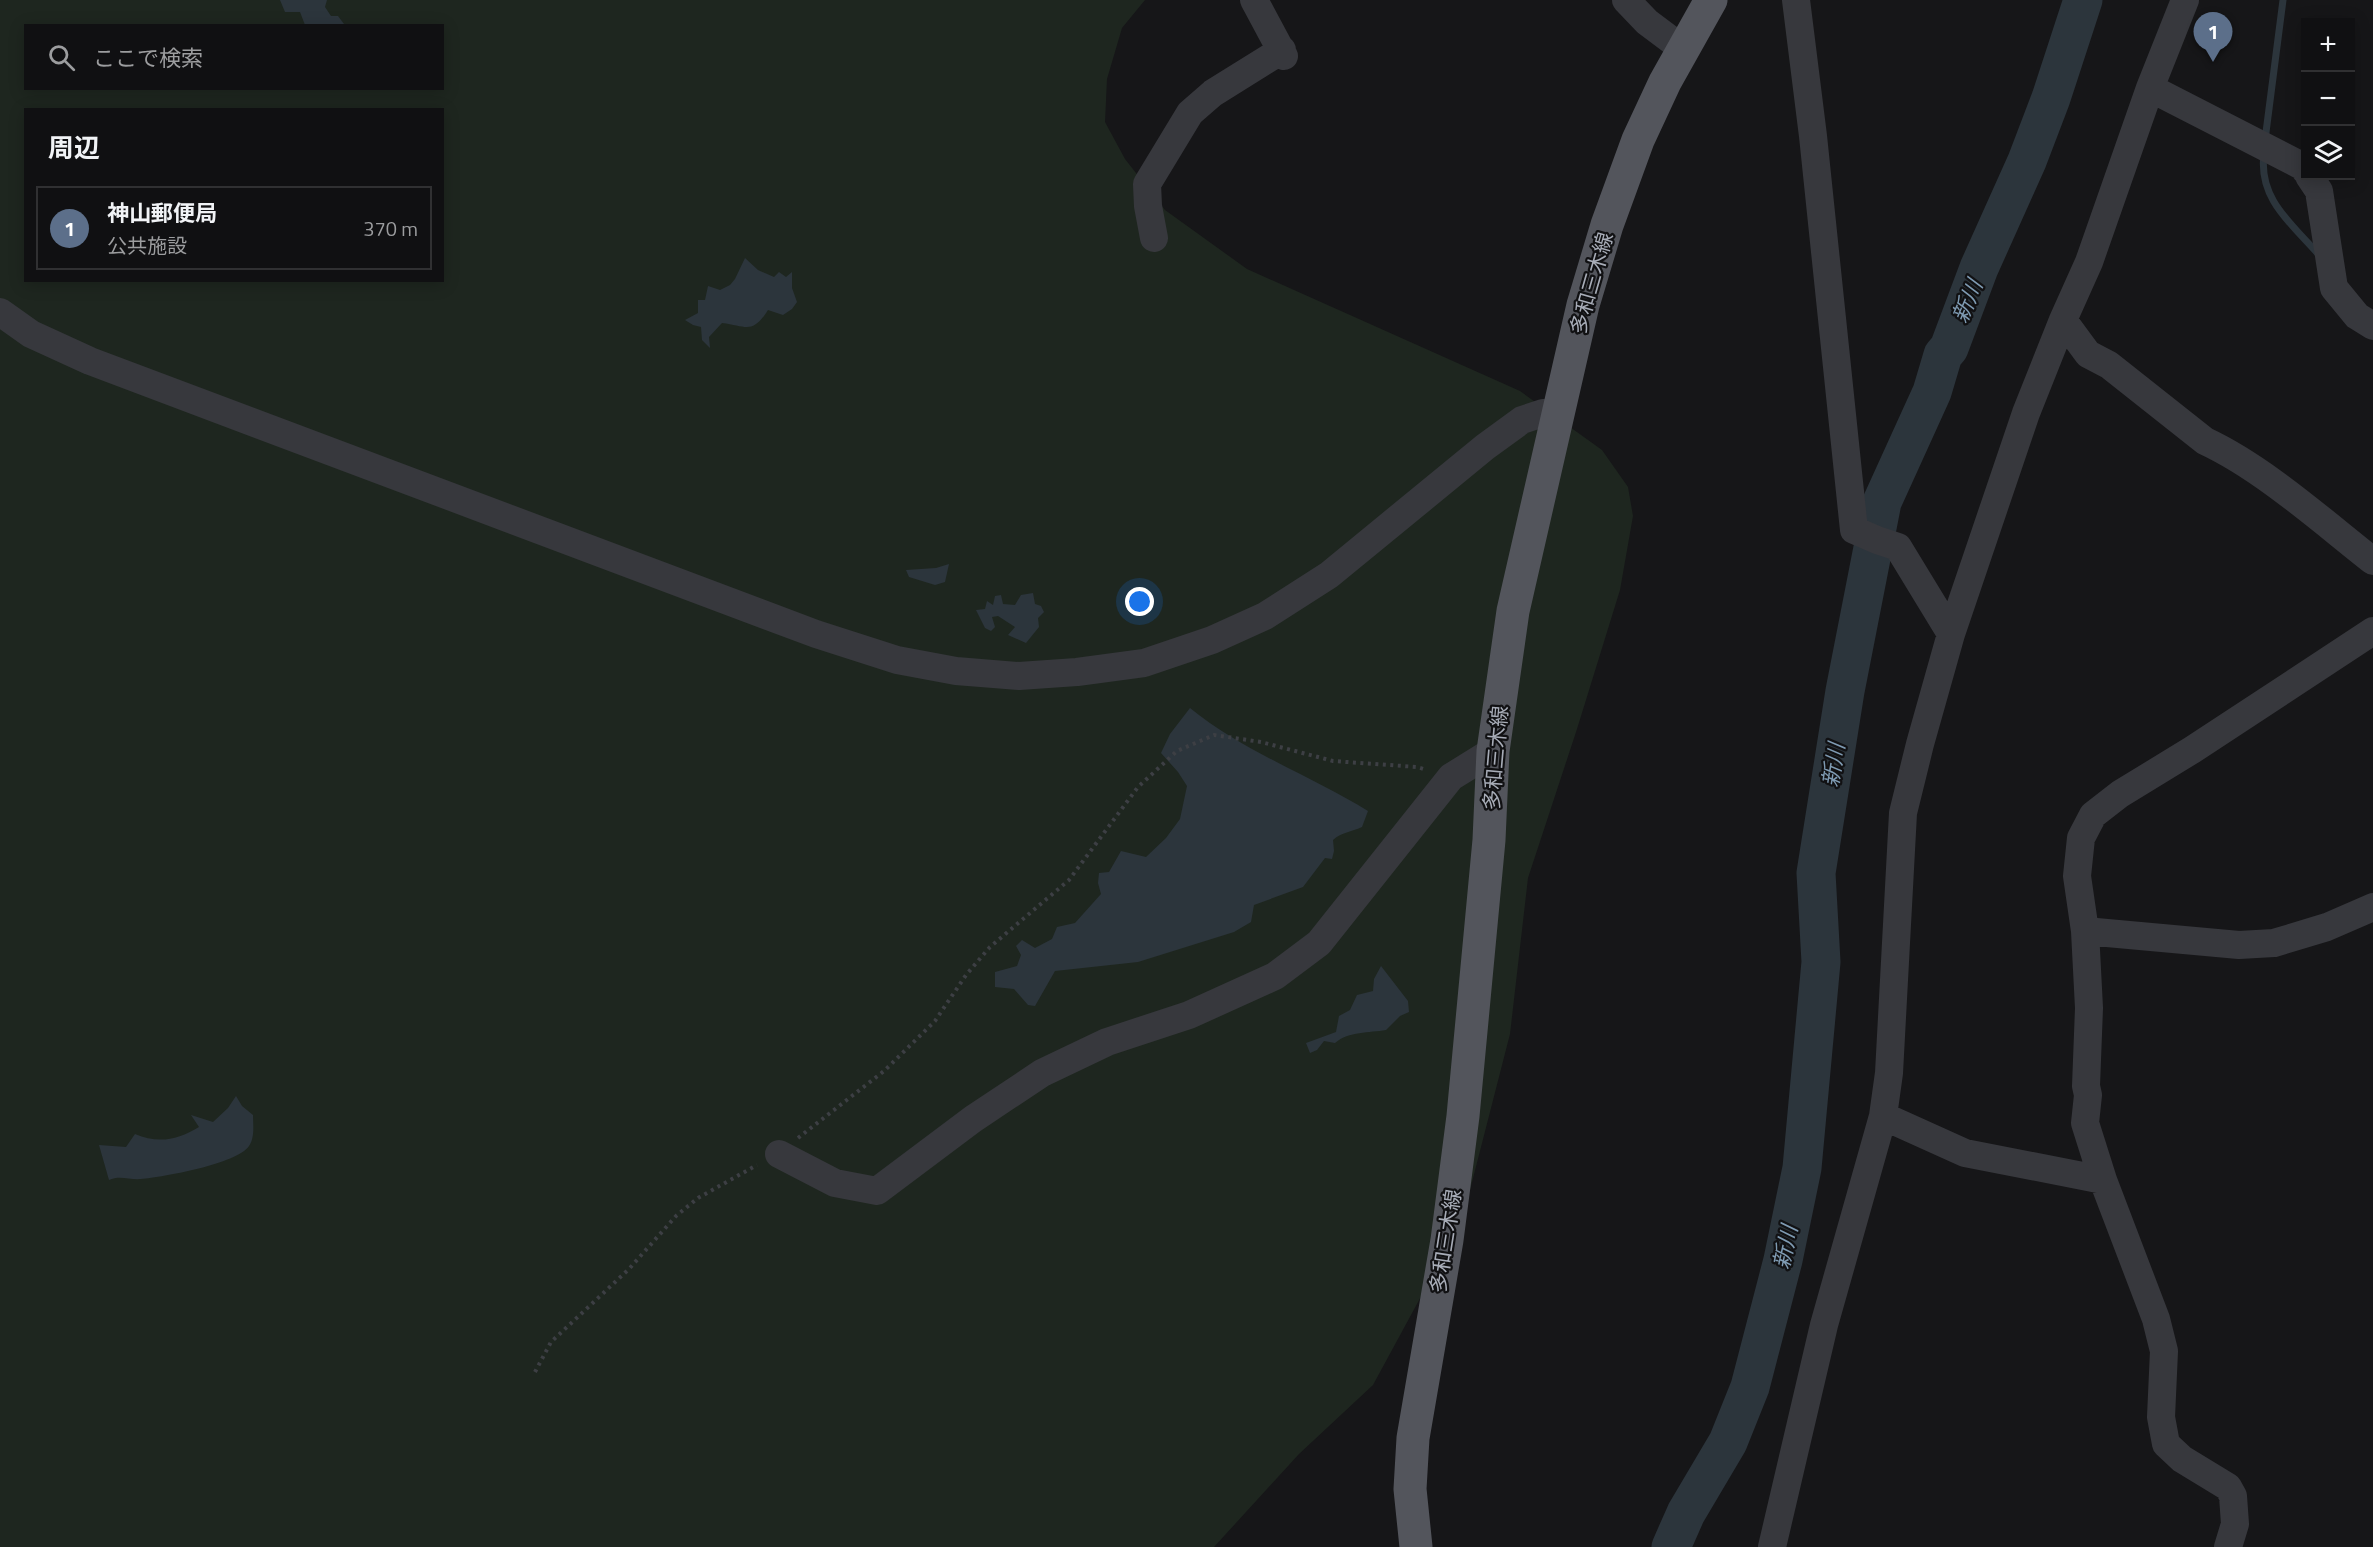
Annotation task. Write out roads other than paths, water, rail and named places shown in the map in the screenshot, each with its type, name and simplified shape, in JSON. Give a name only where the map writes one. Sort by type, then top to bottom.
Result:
[{"type":"main road","name":"多和三木線","points":[[1416,1547],[1410,1489],[1413,1438],[1446,1240],[1463,1116],[1488,852],[1493,751],[1513,611],[1583,305],[1607,225],[1638,140],[1683,49],[1712,0]]},
{"type":"street","points":[[1154,238],[1148,206],[1147,184],[1190,113],[1213,93],[1283,53],[1254,0]]},
{"type":"street","points":[[1626,0],[1647,22],[1683,49]]},
{"type":"street","points":[[1796,0],[1813,136],[1854,530],[1898,547],[1951,634]]},
{"type":"street","points":[[1772,1547],[1824,1325],[1883,1116],[1889,1073],[1903,813],[1951,634],[2026,413],[2089,262],[2150,88],[2185,0]]},
{"type":"street","points":[[2150,88],[2301,165]]},
{"type":"street","points":[[2312,180],[2319,191],[2334,288],[2357,316],[2373,326]]},
{"type":"street","points":[[0,312],[31,334],[90,361],[816,634],[897,660],[956,671],[1019,676],[1088,671],[1144,663],[1212,640],[1265,616],[1329,575],[1485,447],[1522,420],[1543,413],[1558,414]]},
{"type":"street","points":[[2063,320],[2088,354],[2109,365],[2205,441],[2220,448],[2276,486],[2373,561]]},
{"type":"street","points":[[2228,1547],[2235,1524],[2233,1496],[2228,1487],[2182,1460],[2166,1444],[2162,1417],[2164,1351],[2156,1319],[2103,1180],[2085,1123],[2088,1095],[2086,1086],[2089,1008],[2085,931],[2077,876],[2080,838],[2093,815],[2120,794],[2192,750],[2373,631]]},
{"type":"street","points":[[779,1154],[835,1183],[877,1191],[973,1119],[1042,1073],[1107,1042],[1189,1015],[1275,976],[1318,943],[1451,777],[1493,751]]},
{"type":"street","points":[[2085,931],[2239,945],[2274,943],[2327,927],[2373,907]]},
{"type":"street","points":[[1883,1116],[1965,1153],[2103,1180]]},
{"type":"waterway","name":"新川","points":[[1671,1547],[1686,1513],[1728,1442],[1750,1387],[1783,1260],[1802,1168],[1821,962],[1816,873],[1845,691],[1882,502],[1932,392],[1943,355],[1949,348],[1979,268],[2027,161],[2051,98],[2083,0]]},
{"type":"waterway","points":[[2265,140],[2283,0]]},
{"type":"waterway","points":[[2264,154],[2266,184],[2272,198],[2288,221],[2319,255]]},
{"type":"place","name":"神山郵便局","points":[[2213,62]]}]
